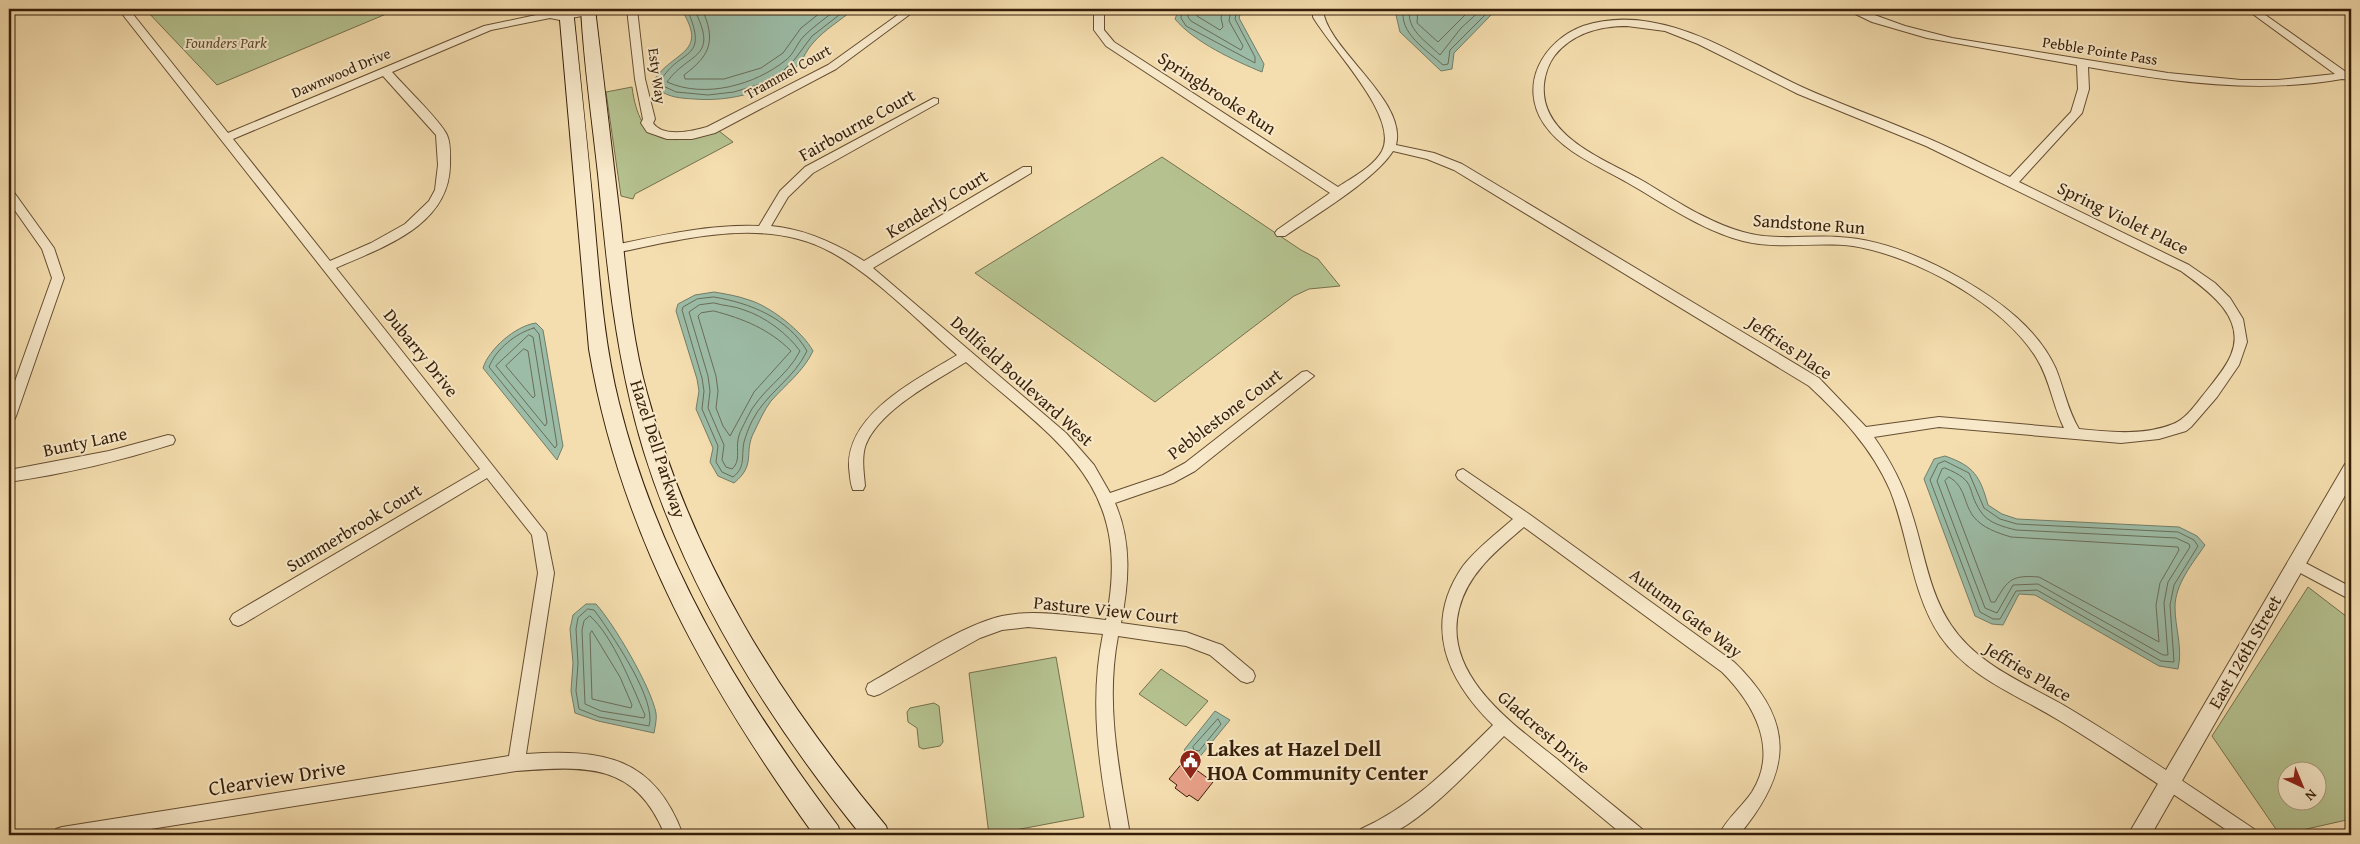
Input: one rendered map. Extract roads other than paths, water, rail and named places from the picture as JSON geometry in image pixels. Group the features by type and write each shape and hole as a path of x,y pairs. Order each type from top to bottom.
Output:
{"main road":[{"name":"Hazel Dell Parkway","path":"594,10 614,249 624,326 637,392 663,476 686,533 721,606 764,682 835,782 877,835"},
{"name":"Hazel Dell Parkway","path":"564,14 594,322 609,403 625,460 655,543 697,633 770,755 829,835"}],"street":[{"name":"Esty Way","path":"632,9 640,69 640,86 649,119 647,124 651,129 668,135"},
{"name":"Trammel Court","path":"668,135 692,136 710,130 799,86 832,67 912,9"},
{"name":"Springbrooke Run","path":"1099,9 1099,30 1110,44 1339,193"},
{"path":"1281,233 1374,168 1385,157 1390,147 1392,133 1386,114 1326,31 1318,17 1318,9"},
{"name":"Pebble Pointe Pass","path":"1850,9 1891,26 1937,39 2082,63 2233,84 2299,83 2349,77"},
{"path":"2251,9 2349,77"},
{"name":"Dawnwood Drive","path":"225,138 468,36 544,24 564,14 594,10"},
{"name":"Dubarry Drive","path":"128,15 539,533 544,553 546,574 508,764"},
{"name":"Spring Violet Place","path":"1564,42 1576,33 1610,24 1650,25 1677,32 1810,95 1906,132 2185,268 2208,284 2224,299 2240,328 2238,356 2195,417 2183,426 2149,437 2121,438 1939,422 1864,433"},
{"name":"Sandstone Run","path":"1564,42 1540,70 1536,80 1536,94 1546,120 1567,141 1724,230 1759,240 1868,244 1906,258 1967,289 2006,315 2029,336 2043,356 2068,423 2074,433"},
{"path":"2011,183 2076,113 2085,86 2082,63"},
{"path":"328,268 399,233 416,222 435,202 442,188 444,140 441,134 384,70"},
{"name":"Fairbourne Court","path":"763,229 784,194 809,170 934,101"},
{"name":"Jeffries Place","path":"1390,147 1430,156 1458,167 1806,377 1848,414 1864,433 1893,478 1935,613 1961,650 1983,670 2062,714 2248,835"},
{"name":"Kenderly Court","path":"864,267 1027,170"},
{"path":"9,194 48,248 58,278 9,416"},
{"name":"Dellfield Boulevard West","path":"614,249 709,230 763,229 798,234 824,243 846,254 864,267 1070,445 1090,470 1107,500 1114,518 1120,566 1119,590 1106,658 1103,724 1106,753 1121,835"},
{"path":"858,486 858,450 864,434 876,418 966,356"},
{"name":"Pebblestone Court","path":"1107,500 1168,479 1190,467 1307,376"},
{"name":"Bunty Lane","path":"9,476 92,461 168,440"},
{"name":"East 126th Street","path":"2139,835 2351,469"},
{"name":"Summerbrook Court","path":"238,619 489,470"},
{"name":"Autumn Gate Way","path":"1463,475 1728,667 1755,698 1771,736 1771,766 1763,788 1728,835"},
{"name":"Gladcrest Drive","path":"1524,518 1470,569 1458,590 1451,610 1450,638 1458,668 1479,702 1503,726 1636,835"},
{"path":"2296,564 2351,594"},
{"name":"Pasture View Court","path":"874,689 953,644 1002,624 1028,620 1045,620 1112,628 1200,642 1222,654 1247,676"},
{"path":"1367,835 1426,799 1503,726"},
{"name":"Clearview Drive","path":"62,835 508,764 563,759 606,764 625,772 651,793 670,821 674,835"}],"water":[{"path":"681,9 854,9 817,38 798,65 776,82 736,97 708,100 672,96 662,92 652,84 660,73 690,44 692,36 689,24"},
{"path":"1179,9 1242,9 1239,18 1264,64 1262,72 1228,56 1193,35 1175,19"},
{"path":"1400,9 1506,9 1493,13 1454,53 1452,69 1441,71 1400,32 1396,15"},
{"path":"714,292 745,299 766,308 794,328 813,351 799,372 766,408 751,439 748,464 734,483 718,476 710,462 713,448 696,409 699,391 697,379 676,311 678,304 695,295"},
{"path":"536,323 543,330 563,446 557,460 483,368 491,353 504,340 520,329"},
{"path":"1945,456 1963,464 1974,473 1979,479 1988,505 2002,514 2017,519 2179,527 2197,536 2205,545 2181,582 2176,598 2175,615 2180,653 2178,669 2159,666 2035,595 2019,594 2003,625 1992,624 1975,616 1924,479 1934,459"},
{"path":"586,604 596,604 604,613 640,672 656,713 654,733 598,721 575,713 571,691 573,663 570,629 573,615"},
{"path":"1215,711 1230,720 1198,759 1184,750"}],"place":[{"name":"Lakes at Hazel Dell HOA Community Center","path":"1191,780"}],"park label":[{"name":"Founders Park","path":"226,43"}]}
